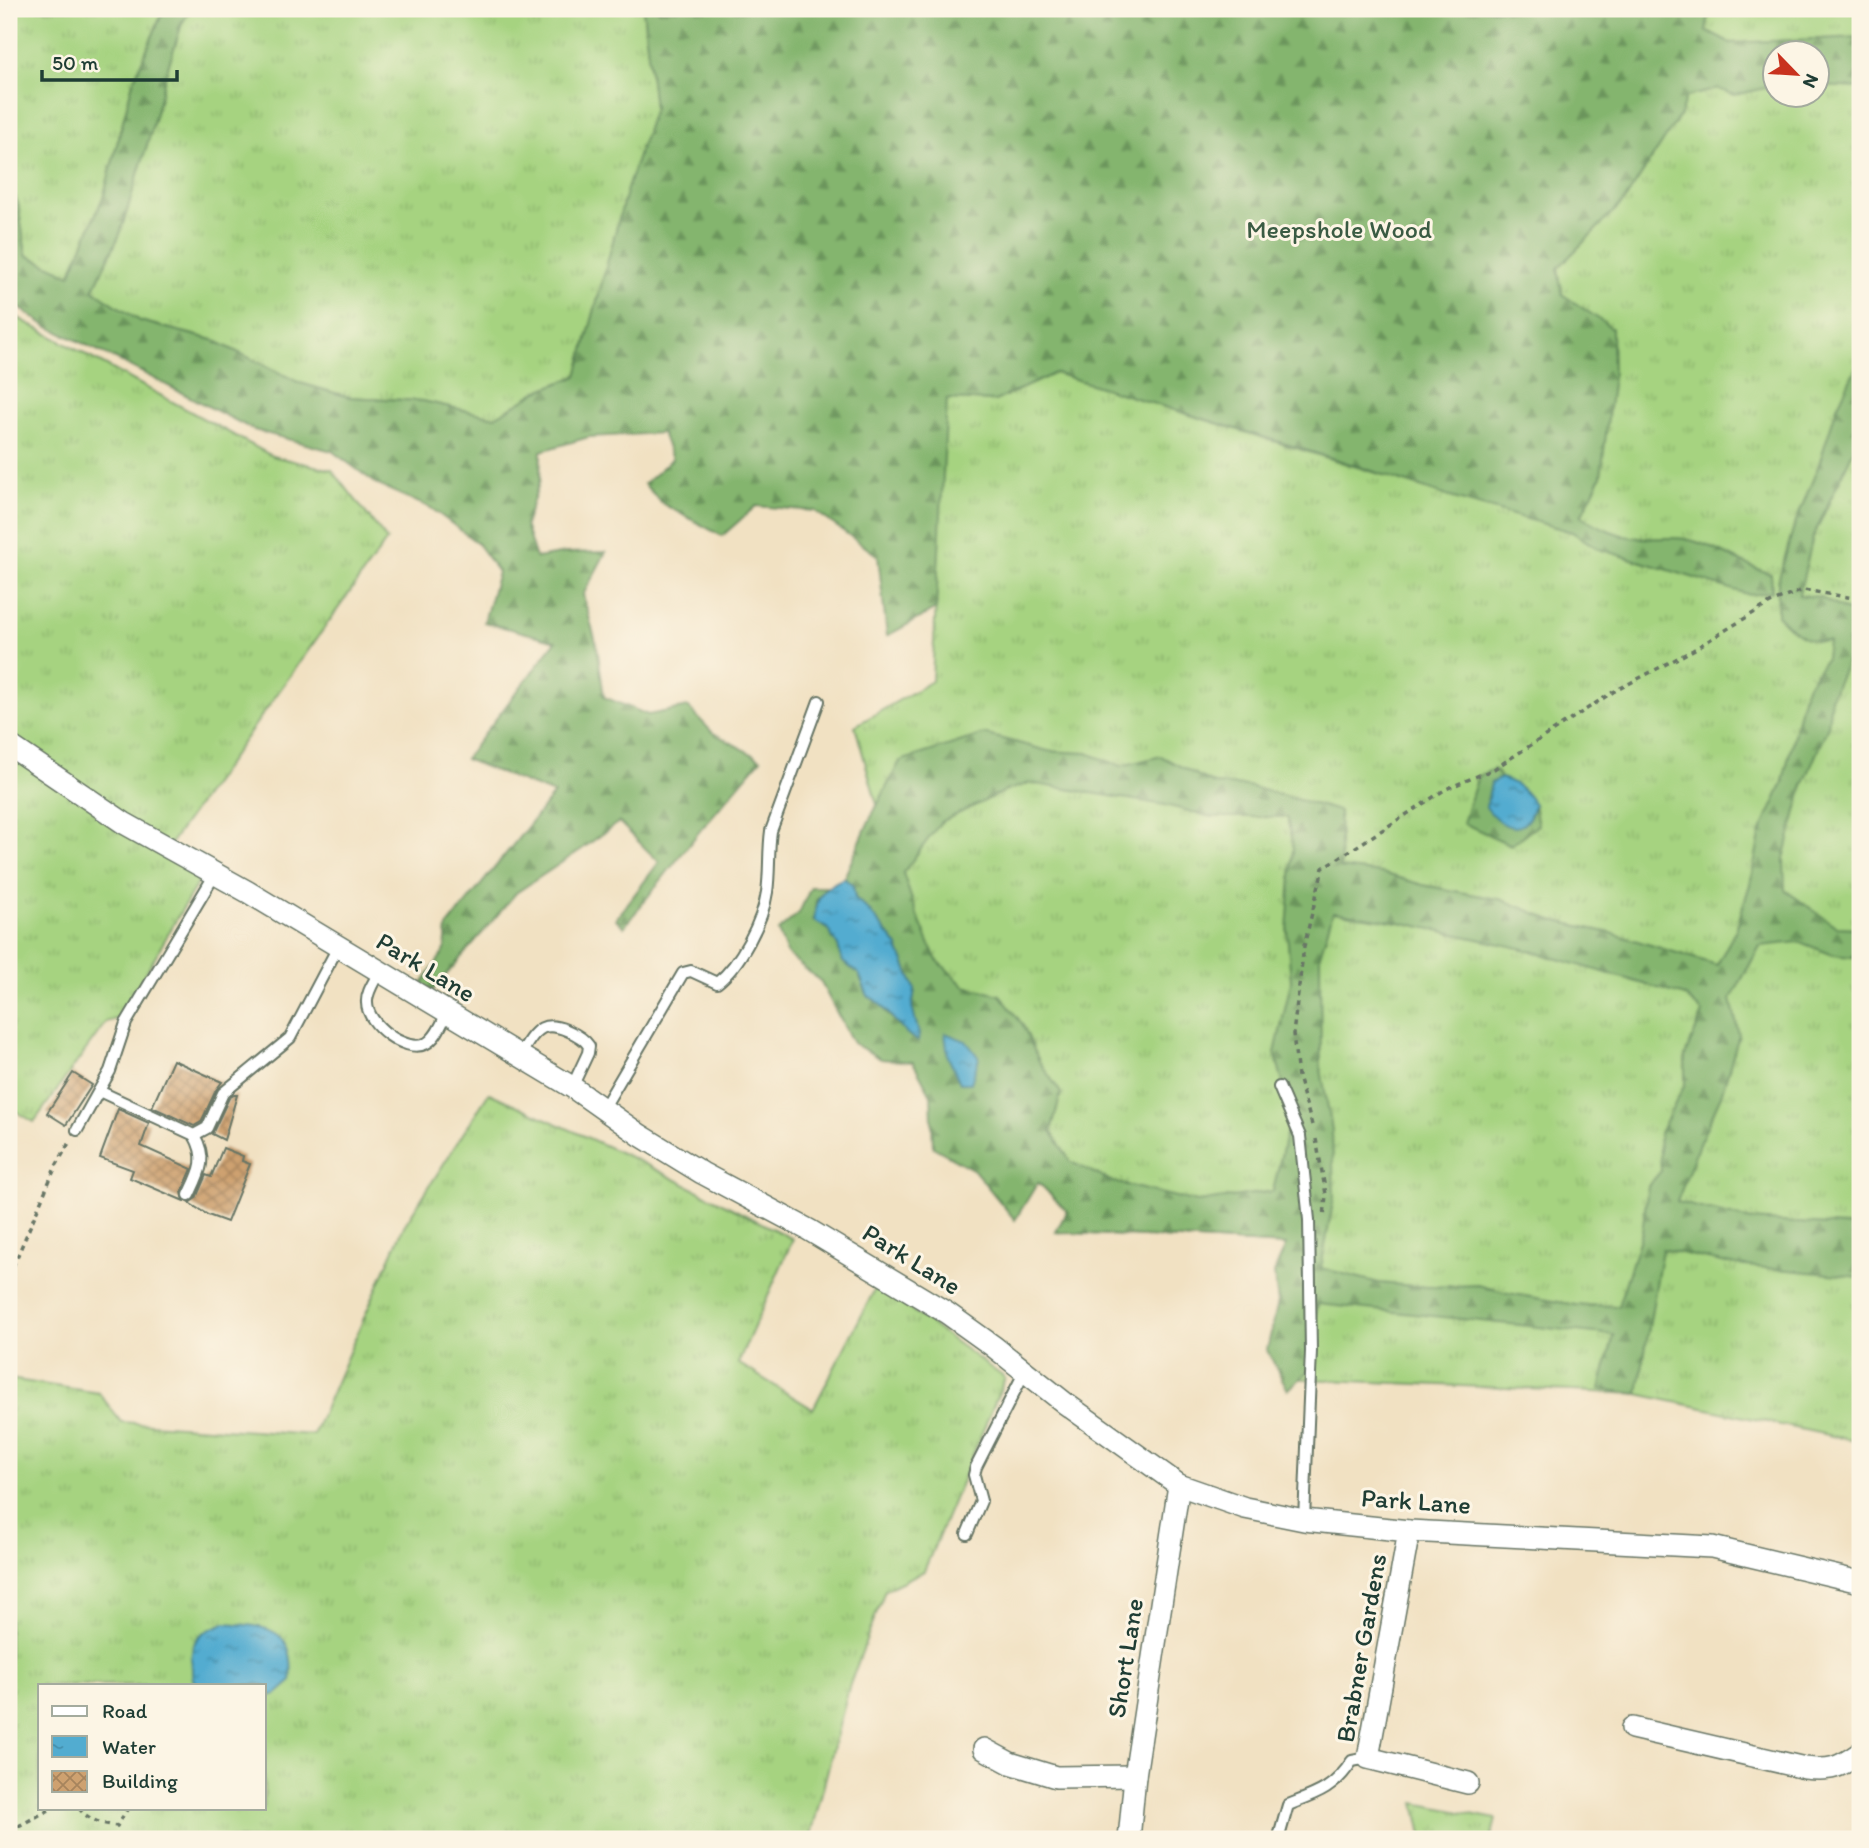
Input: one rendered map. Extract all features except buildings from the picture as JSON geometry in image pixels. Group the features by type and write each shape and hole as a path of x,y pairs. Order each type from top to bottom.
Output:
{"street":[{"name":"Park Lane","path":"9,745 124,823 215,874 572,1087 702,1173 897,1281 947,1313 1066,1405 1179,1485 1245,1508 1304,1520 1409,1531 1712,1547 1860,1582"},
{"name":"Short Lane","path":"1129,1839 1135,1776 1179,1485"},
{"name":"Brabner Gardens","path":"1409,1531 1368,1758 1468,1783"},
{"path":"1632,1728 1826,1771 1843,1765 1860,1753"},
{"path":"984,1748 1010,1763 1056,1777 1135,1776"}],"lane":[{"path":"603,1109 683,974 691,971 717,984 740,955 757,926 768,890 771,831 819,701"},
{"path":"77,1130 110,1071 126,1023 215,874"},
{"path":"194,1135 206,1128 222,1093 290,1038 338,947"},
{"path":"379,972 368,995 368,1009 381,1029 397,1040 415,1046 428,1043 442,1025 447,1013"},
{"path":"520,1056 535,1033 544,1027 557,1028 580,1038 589,1046 589,1053 572,1087"},
{"path":"1279,1087 1300,1136 1309,1220 1311,1351 1304,1520"},
{"path":"99,1091 194,1135 203,1156 189,1195"},
{"path":"967,1534 981,1501 974,1475 976,1467 1025,1371"},
{"path":"1280,1833 1288,1805 1312,1798 1334,1784 1352,1761 1368,1758"}],"path":[{"path":"1324,1219 1326,1194 1321,1158 1298,1077 1293,1034 1304,946 1323,868 1446,789 1494,769 1614,692 1693,650 1770,603 1802,590 1860,599"},
{"path":"9,1276 54,1168 77,1130"},
{"path":"9,1831 49,1810"},
{"path":"80,1810 84,1815 104,1824 117,1826 127,1810"}],"green space":[{"path":"9,9 164,9 133,82 104,195 70,276 26,255 18,203 9,185"},
{"name":"Meepshole Wood","path":"164,9 191,9 182,23 167,70 120,234 93,290 140,321 213,340 300,383 349,397 423,401 495,417 538,391 577,376 626,192 654,108 643,9 1710,9 1706,31 1729,43 1760,42 1760,89 1735,95 1718,89 1686,97 1680,115 1625,200 1558,268 1562,294 1612,328 1613,375 1601,476 1581,516 1625,536 1685,539 1707,546 1771,574 1772,592 1750,595 1599,549 1572,532 1450,497 1055,373 995,401 947,399 936,609 887,636 878,556 815,511 756,506 722,536 663,504 644,484 672,459 662,433 589,437 541,451 540,480 525,525 536,558 566,553 606,552 583,595 597,646 604,697 648,715 688,707 713,733 761,759 624,927 616,919 659,862 619,822 516,893 425,1000 415,994 445,950 447,927 554,794 465,759 556,641 484,622 498,572 476,542 431,508 378,485 332,451 254,430 46,326 9,301 9,185 18,203 26,255 70,275 104,195 133,82"},
{"path":"191,9 643,9 654,108 577,376 538,391 495,417 423,401 349,397 300,383 213,340 140,321 93,290 120,234 167,70 182,23"},
{"path":"1710,9 1860,9 1860,1442 1638,1394 1284,1378 1286,1245 1056,1232 1067,1211 1038,1182 1061,1093 941,991 906,908 855,726 932,681 946,399 995,401 1055,373 1572,532 1601,476 1558,268 1625,200 1706,31"},
{"name":"Meepshole Wood","path":"1860,37 1860,88 1830,87 1830,38"},
{"path":"9,313 272,456 332,470 387,540 168,847 202,875 120,1018 106,1022 34,1122 9,1107"},
{"path":"1860,359 1860,436 1813,537 1799,595 1820,597 1844,610 1860,612 1860,643 1848,641 1848,659 1831,697 1828,726 1802,788 1784,859 1785,890 1837,927 1860,928 1860,958 1833,955 1800,942 1760,946 1731,999 1739,1035 1721,1096 1677,1202 1751,1220 1860,1227 1860,1277 1735,1265 1662,1249 1638,1394 1600,1389 1614,1335 1318,1304 1310,1336 1309,1370 1288,1390 1267,1350 1278,1302 1274,1273 1286,1245 1056,1232 1067,1211 1038,1182 1015,1220 974,1170 933,1147 931,1095 913,1062 881,1059 853,1043 820,981 787,954 778,931 799,913 811,887 826,887 816,901 814,920 827,928 838,946 843,962 859,974 868,996 880,1002 888,1015 919,1034 912,1007 915,989 897,945 855,898 853,886 844,878 900,761 984,734 1048,751 1087,753 1121,766 1161,756 1214,784 1248,786 1339,811 1341,868 1382,873 1423,885 1503,900 1552,920 1611,933 1717,965 1736,929 1750,884 1761,831 1782,785 1805,689 1826,658 1828,641 1813,640 1800,635 1777,615 1778,581 1794,526 1818,467 1837,407","holes":["1030,783 1165,805 1211,817 1287,817 1293,848 1287,931 1291,982 1275,1053 1291,1112 1273,1191 1197,1202 1113,1182 1071,1162 1051,1131 1061,1093 1039,1061 1023,1025 1000,995 964,986 936,959 903,873 941,822 1005,791","1333,912 1399,922 1524,949 1685,996 1703,1013 1685,1056 1685,1084 1659,1135 1661,1171 1648,1186 1642,1232 1618,1306 1576,1305 1478,1285 1427,1287 1379,1283 1321,1268 1334,1197 1332,1130 1321,1069 1320,955"]},
{"path":"1494,769 1501,778 1491,783 1531,815 1534,804 1538,825 1511,845 1463,823 1478,776"},
{"path":"489,1093 639,1161 793,1239 738,1363 813,1409 877,1285 1005,1378 924,1571 885,1590 849,1687 810,1839 9,1839 9,1379 99,1393 121,1422 313,1435 404,1226"},
{"path":"1415,1803 1496,1819 1491,1839 1423,1839"}],"water":[{"path":"1501,778 1520,788 1534,804 1526,822 1520,826 1507,825 1486,807 1491,783"},
{"path":"844,878 853,886 855,898 897,945 915,989 912,1007 919,1034 918,1041 868,996 859,974 843,962 838,946 827,928 814,921 821,894"},
{"path":"945,1033 966,1041 979,1058 971,1083 960,1083 948,1057"},
{"path":"225,1623 255,1626 277,1634 289,1651 291,1682 277,1694 266,1697 266,1684 196,1684 192,1674 192,1650 197,1638"}]}
